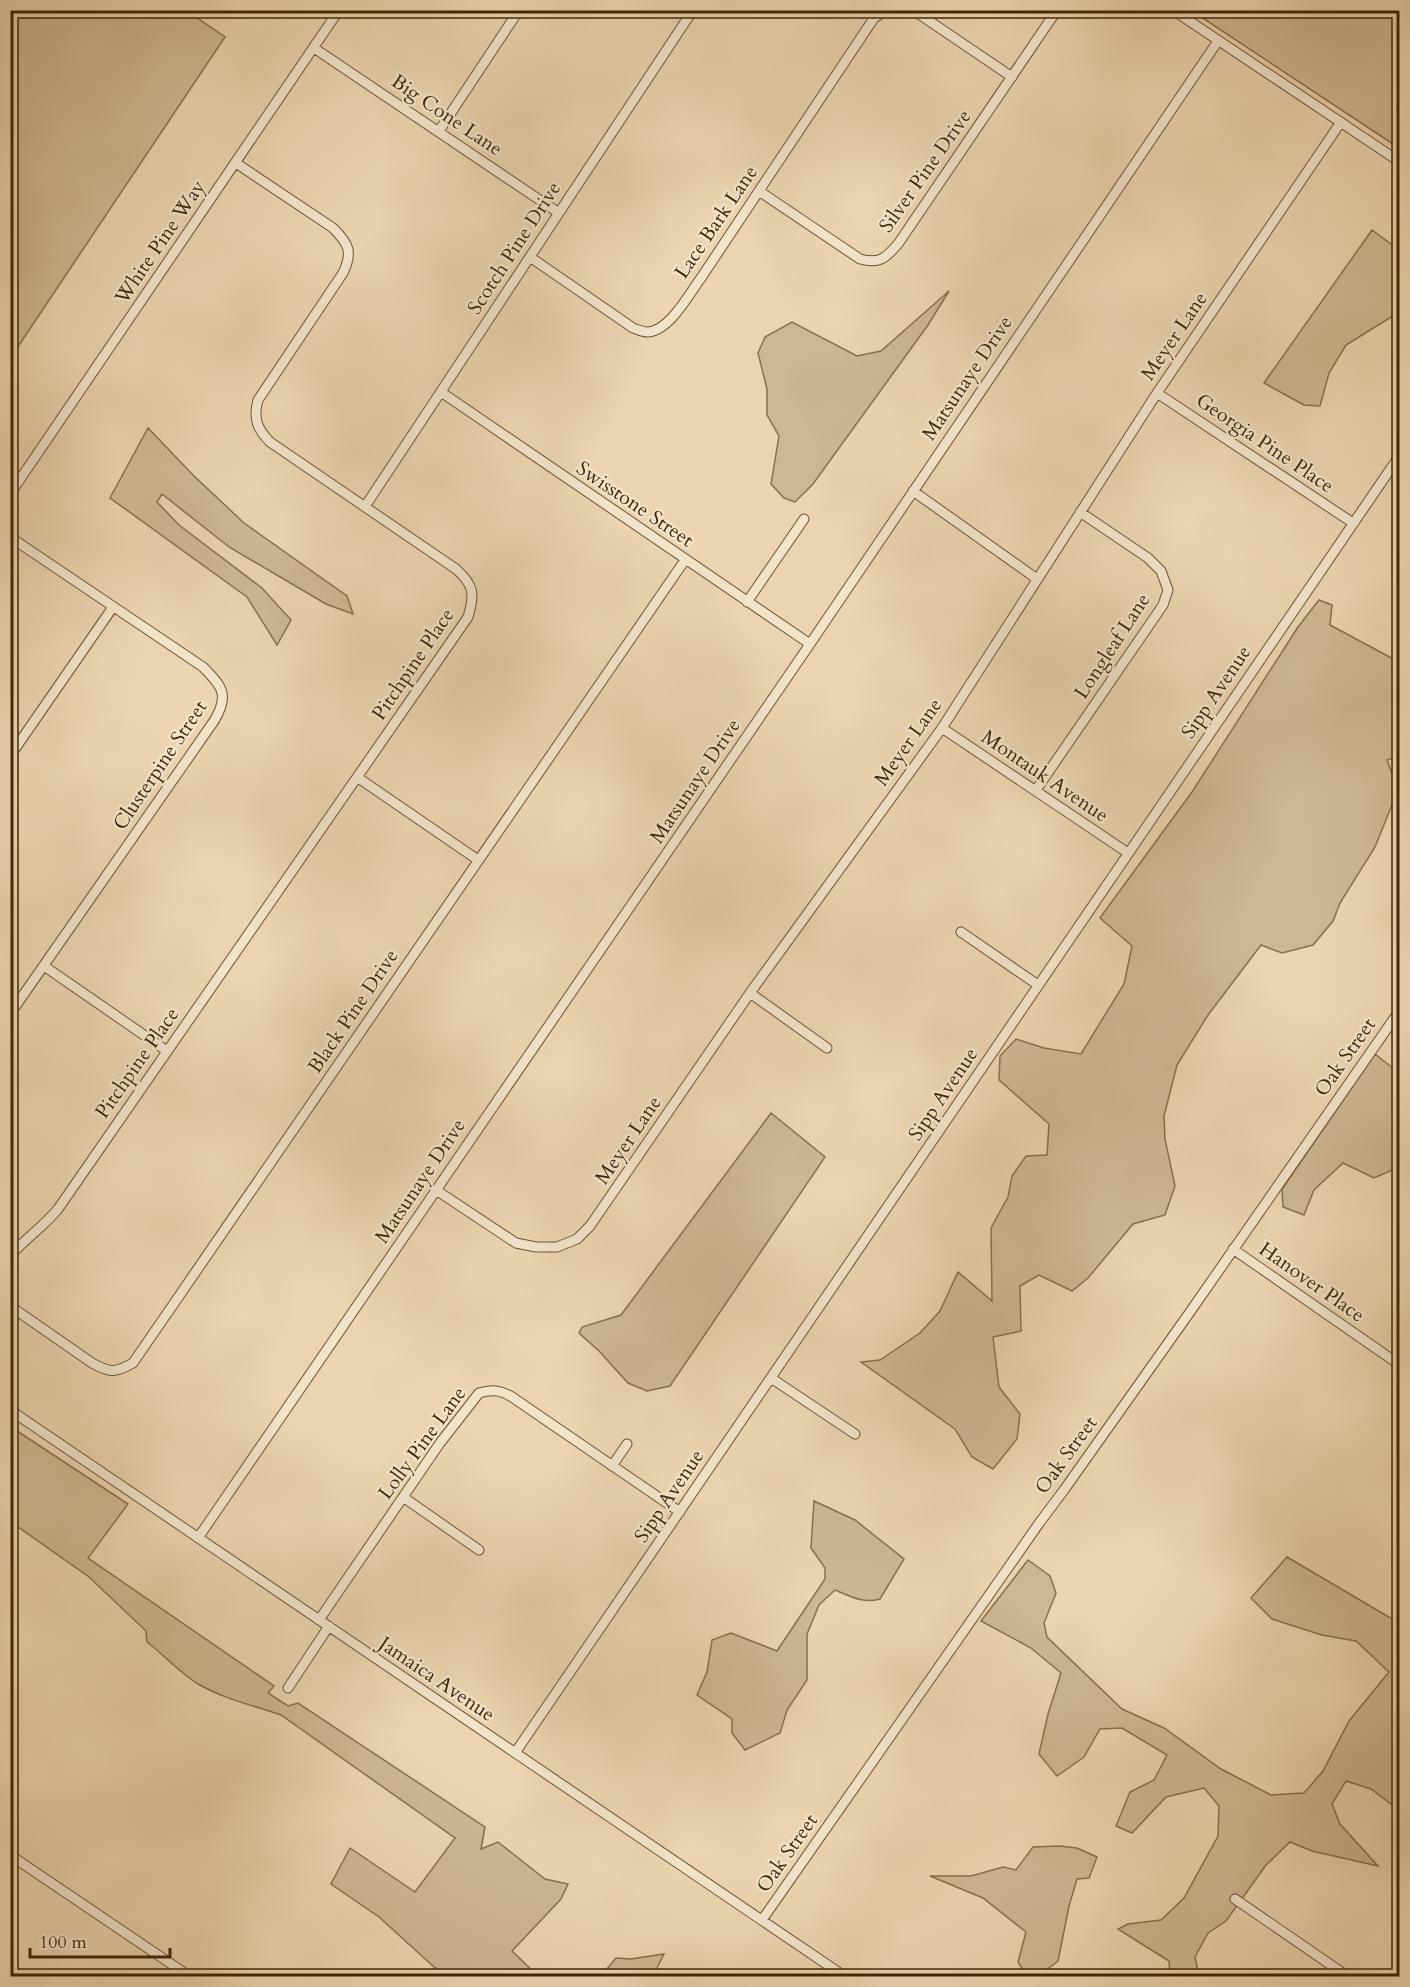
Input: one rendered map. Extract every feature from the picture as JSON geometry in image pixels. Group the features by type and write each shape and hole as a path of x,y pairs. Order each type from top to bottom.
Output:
{"street":[{"name":"White Pine Way","path":"10,494 339,10"},
{"path":"439,131 519,10"},
{"name":"Scotch Pine Drive","path":"366,506 693,10"},
{"name":"Lace Bark Lane","path":"530,257 633,328 645,332 656,330 674,316 874,18 887,10"},
{"path":"910,10 1012,77"},
{"name":"Silver Pine Drive","path":"759,192 860,259 872,262 883,259 897,243 1057,10"},
{"path":"1173,10 1400,162"},
{"name":"Matsunaye Drive","path":"198,1538 810,644 1218,41"},
{"name":"Big Cone Lane","path":"314,48 559,213"},
{"name":"Meyer Lane","path":"436,1190 516,1243 536,1247 557,1247 577,1239 590,1226 750,993 942,728 1157,393 1341,122"},
{"name":"Pitchpine Place","path":"10,1256 58,1209 468,617 472,603 472,590 467,579 456,568 260,433 255,411 258,400 343,273 349,261 349,249 333,228 236,163"},
{"name":"Swisstone Street","path":"441,392 810,644"},
{"name":"Georgia Pine Place","path":"1157,393 1353,523"},
{"name":"Sipp Avenue","path":"515,1753 1400,455"},
{"path":"913,491 1037,579"},
{"name":"Longleaf Lane","path":"1036,790 1163,605 1168,590 1161,571 1148,558 1080,512"},
{"path":"747,602 804,519"},
{"name":"Clusterpine Street","path":"10,537 203,667 218,682 223,693 222,708 10,1014"},
{"name":"Black Pine Drive","path":"10,1306 92,1364 106,1370 119,1371 133,1363 686,560"},
{"path":"10,756 113,607"},
{"name":"Montauk Avenue","path":"942,728 1128,853"},
{"path":"357,777 478,860"},
{"path":"961,932 1038,985"},
{"path":"44,966 167,1051"},
{"path":"750,993 827,1048"},
{"name":"Oak Street","path":"762,1920 1400,1010"},
{"name":"Hanover Place","path":"1233,1249 1400,1365"},
{"path":"771,1378 855,1434"},
{"name":"Lolly Pine Lane","path":"319,1620 471,1400 479,1393 488,1390 500,1390 512,1397 680,1512"},
{"name":"Jamaica Avenue","path":"10,1410 844,1977"},
{"path":"612,1466 627,1444"},
{"path":"403,1497 479,1550"},
{"path":"288,1688 329,1626"},
{"path":"10,1855 189,1977"},
{"path":"1234,1899 1347,1977"}],"shaded area":[{"path":"11,10 187,11 225,37 11,357"},
{"path":"1192,11 1399,11 1399,148"},
{"path":"1372,230 1399,250 1399,310 1346,345 1329,373 1320,406 1304,405 1264,383"},
{"path":"949,291 928,325 813,484 795,502 784,498 771,484 779,436 767,415 767,389 758,353 765,337 792,322 857,356 881,351"},
{"path":"148,428 244,523 347,596 353,614 326,604 229,547 162,494 157,502 179,525 262,588 291,620 277,645 247,597 110,498"},
{"path":"1319,600 1332,605 1330,625 1399,662 1399,757 1387,760 1398,790 1375,847 1340,903 1333,921 1313,945 1282,953 1261,945 1208,1015 1177,1065 1164,1116 1165,1139 1175,1186 1165,1215 1133,1224 1088,1278 1072,1291 1039,1275 1020,1286 1021,1331 993,1337 999,1387 1020,1414 1017,1439 993,1469 972,1457 955,1429 861,1362 880,1360 920,1333 940,1311 958,1272 992,1301 991,1228 1008,1197 1012,1176 1026,1156 1047,1155 1049,1124 999,1080 1000,1056 1016,1039 1044,1048 1081,1054 1124,984 1132,946 1100,918 1192,792 1298,627"},
{"path":"1375,1054 1399,1073 1399,1167 1374,1178 1343,1163 1314,1190 1304,1215 1283,1207 1282,1189"},
{"path":"771,1113 825,1157 670,1386 647,1391 628,1383 579,1333 582,1327 621,1315"},
{"path":"11,1427 128,1504 88,1558 274,1686 268,1693 288,1706 298,1703 485,1827 481,1849 498,1842 545,1879 568,1884 561,1899 512,1951 538,1976 449,1976 434,1967 379,1917 331,1884 350,1848 415,1892 455,1838 281,1715 218,1694 191,1680 147,1642 146,1631 89,1577 11,1522"},
{"path":"814,1501 855,1520 904,1559 880,1599 862,1600 835,1590 819,1605 807,1634 807,1680 787,1710 780,1733 745,1750 732,1733 732,1719 697,1695 707,1672 712,1640 731,1633 777,1651 825,1579 825,1568 811,1548"},
{"path":"1287,1557 1399,1623 1399,1797 1395,1807 1371,1789 1346,1781 1332,1804 1340,1824 1378,1866 1312,1851 1290,1842 1266,1865 1226,1921 1208,1933 1195,1957 1199,1976 1170,1976 1169,1961 1118,1929 1128,1924 1161,1920 1184,1898 1218,1836 1219,1806 1204,1788 1166,1797 1132,1833 1116,1826 1130,1792 1154,1780 1167,1755 1122,1728 1100,1729 1084,1757 1057,1776 1039,1754 1061,1673 1031,1648 981,1621 1028,1560 1050,1576 1056,1593 1044,1623 1047,1637 1122,1709 1164,1728 1221,1769 1271,1795 1304,1793 1323,1771 1349,1721 1389,1672 1356,1641 1322,1635 1272,1619 1251,1598"},
{"path":"1033,1847 1077,1848 1097,1857 1089,1878 1077,1879 1058,1961 1038,1976 1027,1976 1018,1962 1026,1932 983,1898 930,1876 971,1876 1003,1867 1016,1870"},
{"path":"664,1954 653,1976 601,1976 616,1958 631,1959"}]}
